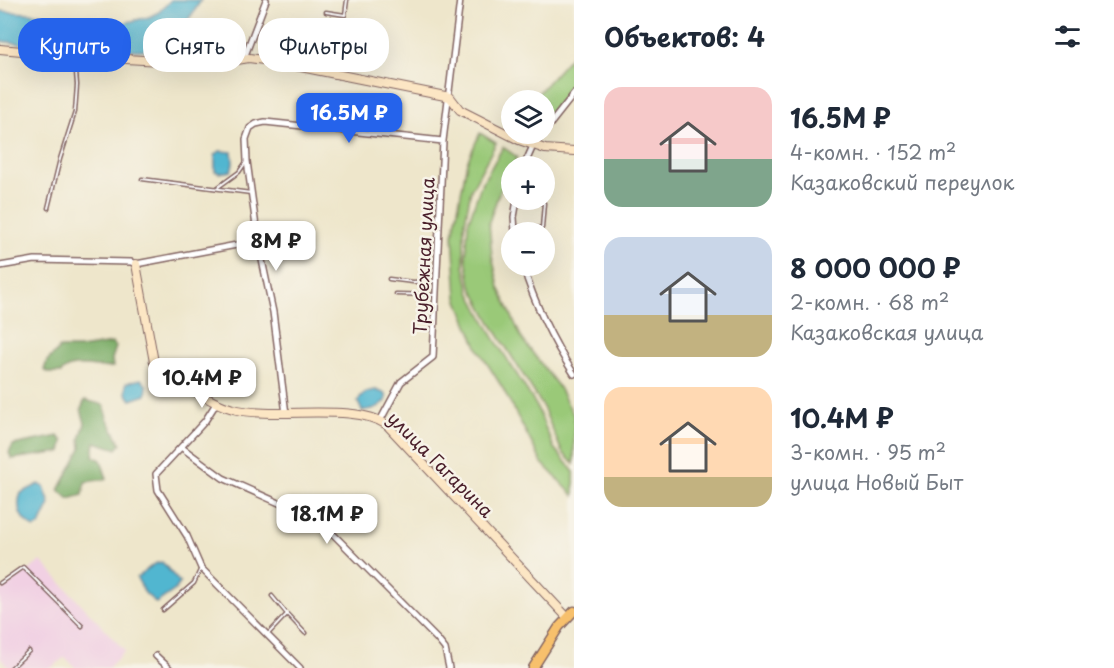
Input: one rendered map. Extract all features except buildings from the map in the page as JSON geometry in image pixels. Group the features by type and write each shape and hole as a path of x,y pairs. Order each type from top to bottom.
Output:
{"main road":[{"path":"533,668 559,627 571,614"}],"street":[{"path":"246,53 266,0"},
{"name":"Трубежная улица","path":"380,421 401,382 433,357 443,141 460,0"},
{"path":"0,49 18,51"},
{"path":"246,58 271,61 450,97 460,110 533,146 574,151"},
{"path":"555,119 574,94"},
{"path":"447,116 453,111 460,110"},
{"path":"286,414 273,312 258,241 251,193 246,139 250,128 265,122 443,141"},
{"path":"528,156 533,146"},
{"path":"0,266 36,260 136,264 258,241"},
{"name":"улица Гагарина","path":"136,264 154,362 177,380 217,402 241,410 286,414 351,414 373,417 387,425 571,614"},
{"path":"526,276 552,339 574,374"},
{"path":"217,402 205,421 156,474 155,482 187,536 201,568 300,668"},
{"path":"181,447 223,478 306,514 331,532 437,639 445,649 449,668"},
{"path":"156,656 169,668"}],"lane":[{"path":"326,12 345,15 347,0"},
{"path":"48,208 75,112 76,72"},
{"path":"217,188 239,172 247,161"},
{"path":"142,179 251,193"},
{"path":"389,279 413,282 436,281"},
{"path":"396,294 436,295"},
{"path":"0,583 23,567 82,626"},
{"path":"163,610 194,583 201,568"},
{"path":"272,596 305,633"},
{"path":"267,634 287,614"},
{"path":"11,668 29,651"}],"shaded area":[{"path":"41,561 125,651 108,668 76,668 65,657 51,668 9,668 0,658 0,592"}],"green space":[{"path":"574,53 574,87 555,107 555,90 541,90"},
{"path":"480,133 496,143 471,190 464,227 464,266 470,292 494,338 536,405 554,448 574,472 574,496 542,463 502,387 478,349 457,298 453,235 467,162"},
{"path":"503,147 516,156 501,156 501,189 489,222 492,256 499,287 522,339 558,386 574,416 574,464 562,452 542,405 471,286 466,258 468,223 481,185"},
{"path":"112,343 116,347 112,359 113,367 78,366 65,369 61,373 49,373 44,370 47,361 60,348 80,348"},
{"path":"85,400 104,405 107,418 121,444 117,449 95,442 93,456 101,460 107,479 85,482 83,495 69,499 59,490 81,448 80,439 85,423 81,409"},
{"path":"58,436 63,441 61,452 12,459 9,453 13,445"}],"water":[{"path":"171,0 201,0 189,18 145,18 159,12"},
{"path":"0,11 40,14 54,18 18,18 18,43 0,41"},
{"path":"143,18 143,50 131,50 131,21"},
{"path":"220,151 232,152 231,171 219,173 215,171 215,155"},
{"path":"141,379 147,386 146,395 131,400 126,393 126,383"},
{"path":"376,390 386,394 386,401 376,408 362,411 358,402 361,396"},
{"path":"39,484 44,487 50,504 40,525 35,528 20,514 19,499 21,493"},
{"path":"162,562 180,583 175,590 156,603 145,593 137,578 154,564"}]}
